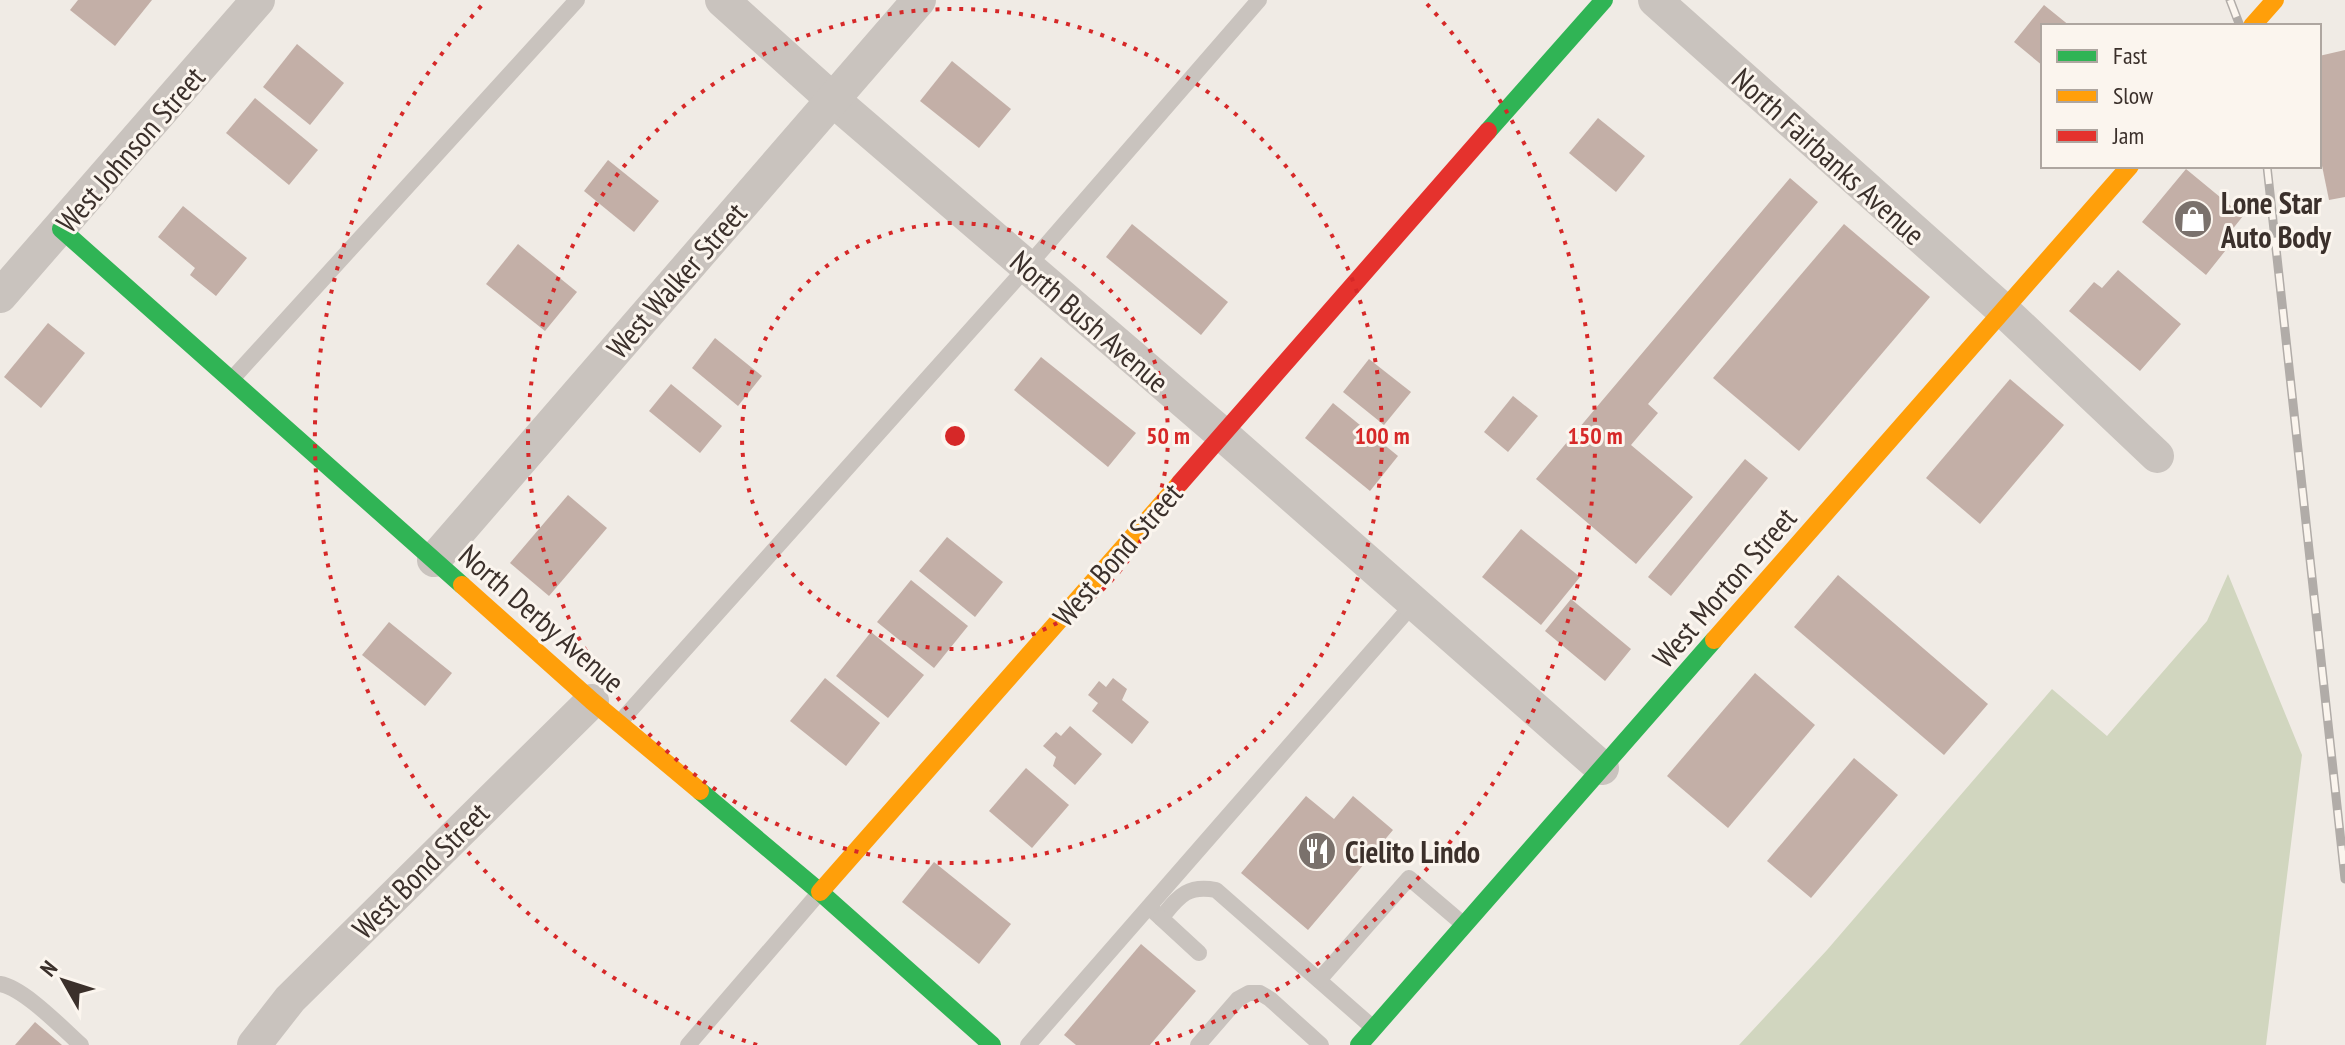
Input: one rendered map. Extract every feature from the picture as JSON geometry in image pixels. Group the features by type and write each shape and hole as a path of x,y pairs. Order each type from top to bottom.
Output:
{"street":[{"name":"West Johnson Street","path":"0,296 258,0"},
{"name":"North Bush Avenue","path":"722,0 1602,768"},
{"name":"West Walker Street","path":"434,560 919,0"},
{"name":"West Bond Street","path":"820,892 1604,0"},
{"name":"North Fairbanks Avenue","path":"1655,0 2004,311 2157,456"},
{"path":"2254,24 2275,0"},
{"name":"West Morton Street","path":"1359,1045 2128,168"},
{"name":"North Derby Avenue","path":"61,229 592,701 820,892 992,1045"},
{"name":"West Bond Street","path":"254,1045 290,999 592,701"}],"lane":[{"path":"231,380 577,0"},
{"path":"619,723 1027,267 1259,0"},
{"path":"1028,1045 1155,912 1414,603"},
{"path":"1319,980 1409,878 1464,925"},
{"path":"1155,912 1183,892 1204,888 1216,890 1374,1028"},
{"path":"688,1045 820,892"},
{"path":"1155,912 1199,953"},
{"path":"0,984 8,985 39,1008 81,1045"},
{"path":"1198,1045 1238,999 1249,993 1260,993 1270,999 1321,1045"}],"green space":[{"path":"2228,574 2302,755 2266,1045 1739,1045 1827,950 2052,689 2107,736 2207,621"}],"building":[{"path":"78,0 152,0 115,46 70,10"},
{"path":"2044,5 2068,24 2041,24 2041,64 2014,42"},
{"path":"297,44 344,83 310,125 263,87"},
{"path":"2345,50 2345,197 2329,200 2321,161 2321,56"},
{"path":"952,61 1011,109 979,148 920,101"},
{"path":"255,98 318,150 289,185 226,133"},
{"path":"1598,118 1645,156 1616,192 1569,153"},
{"path":"608,160 659,201 634,232 584,191"},
{"name":"Lone Star Auto Body","path":"2186,169 2243,216 2231,231 2237,236 2206,275 2142,222"},
{"path":"1790,178 1818,202 1648,404 1658,413 1631,445 1693,497 1636,564 1536,479"},
{"path":"183,206 247,258 216,296 190,275 195,268 158,237"},
{"path":"1132,224 1228,302 1201,335 1106,257"},
{"path":"1844,224 1930,297 1799,451 1713,378"},
{"path":"518,244 577,292 545,331 486,284"},
{"path":"2118,270 2181,324 2140,371 2069,311 2094,282 2102,288"},
{"path":"48,323 85,353 41,408 4,377"},
{"path":"715,338 762,376 738,406 692,368"},
{"path":"1041,357 1136,433 1108,467 1014,390"},
{"path":"1369,359 1411,392 1384,425 1343,392"},
{"path":"2010,379 2064,425 1980,524 1926,478"},
{"path":"671,384 722,426 700,453 649,411"},
{"path":"1513,396 1538,416 1508,452 1484,432"},
{"path":"1333,403 1398,456 1370,491 1305,438"},
{"path":"1745,459 1768,478 1671,596 1648,577"},
{"path":"568,495 607,528 549,596 510,563"},
{"path":"1521,529 1580,577 1541,625 1482,577"},
{"path":"947,537 1003,582 975,617 919,571"},
{"path":"1838,575 1988,704 1944,755 1794,627"},
{"path":"911,580 968,626 934,668 877,622"},
{"path":"1571,599 1631,649 1605,681 1545,631"},
{"path":"389,622 452,673 425,706 362,655"},
{"path":"871,632 924,675 888,718 836,676"},
{"path":"1755,673 1815,725 1728,828 1667,776"},
{"path":"825,678 880,723 846,766 790,721"},
{"path":"1113,678 1127,689 1122,700 1149,722 1132,744 1092,711 1098,703 1088,695 1099,681 1106,687"},
{"path":"1070,726 1102,754 1075,785 1053,766 1056,757 1043,746 1056,732 1061,736"},
{"path":"1854,758 1898,795 1811,898 1767,861"},
{"path":"1026,768 1069,805 1032,848 989,811"},
{"name":"Cielito Lindo","path":"1306,796 1334,819 1353,796 1393,830 1308,930 1241,873"},
{"path":"934,862 1011,924 979,964 902,902"},
{"path":"1141,944 1196,991 1150,1045 1076,1045 1064,1035"},
{"path":"35,1022 62,1045 15,1045"}],"railway":[{"path":"2230,0 2239,24"},
{"path":"2267,168 2345,879"}],"traffic: fast":[{"path":"1488,131 1604,0"},
{"path":"61,229 462,585"},
{"path":"1359,1045 1714,640"},
{"path":"700,791 820,892 992,1045"}],"traffic: slow":[{"path":"2254,24 2275,0"},
{"path":"1714,640 2128,168"},
{"path":"820,892 1180,483"},
{"path":"462,585 592,701 700,791"}],"traffic: jam":[{"path":"1180,483 1488,131"}],"place":[{"name":"Lone Star Auto Body","path":"2193,219"},
{"name":"Cielito Lindo","path":"1317,851"}]}
